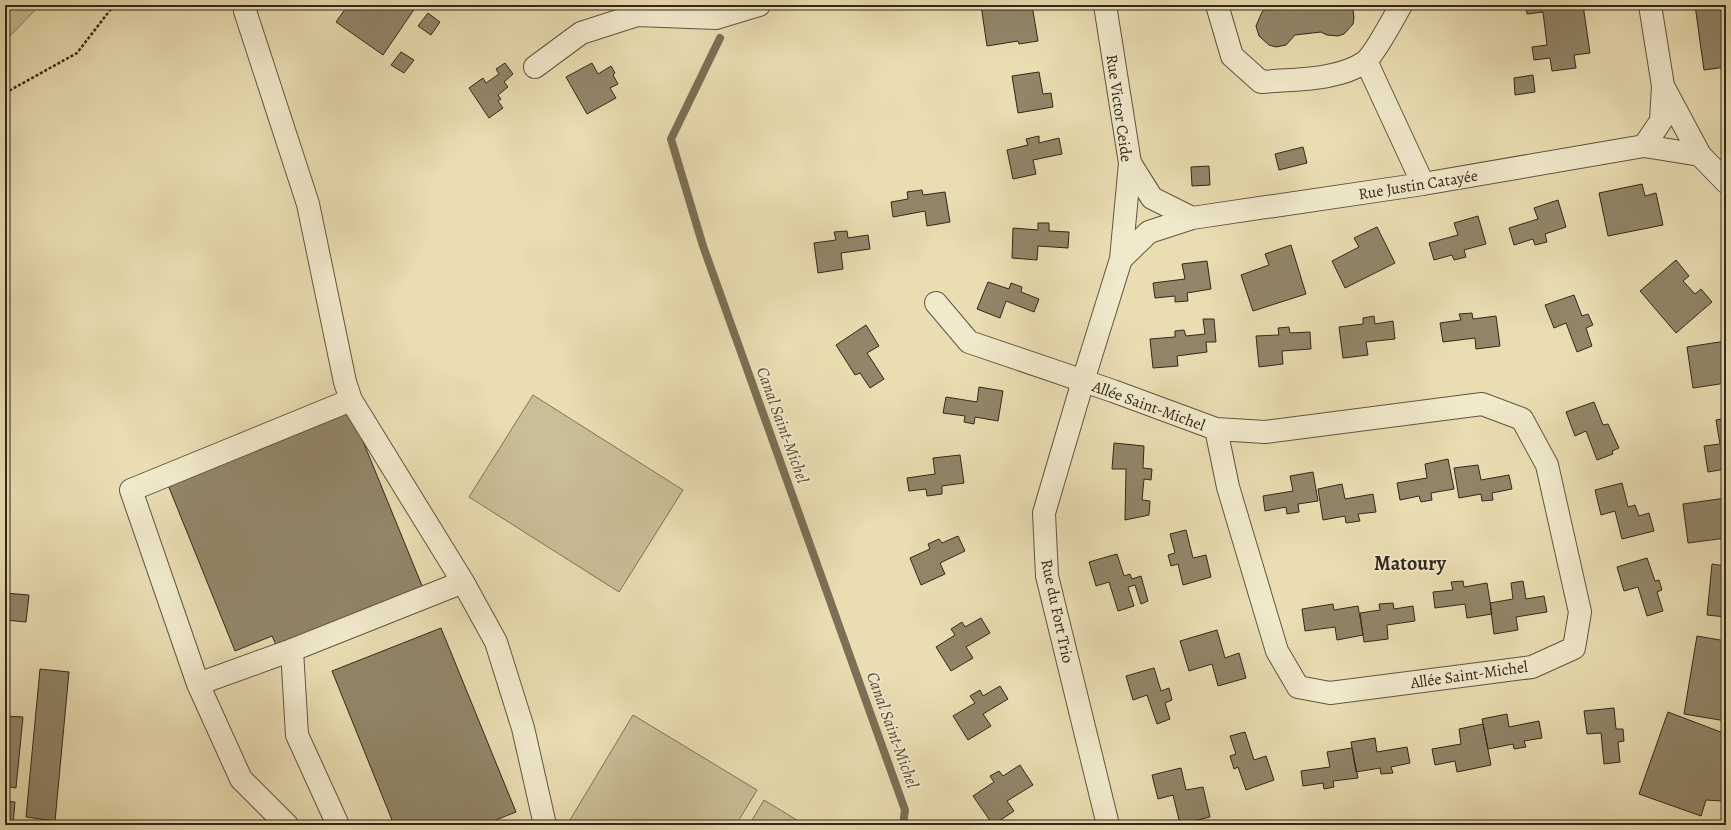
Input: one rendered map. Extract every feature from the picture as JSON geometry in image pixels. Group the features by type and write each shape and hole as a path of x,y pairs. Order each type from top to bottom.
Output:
{"street":[{"path":"245,5 245,11 308,204 351,400 463,582 496,642 524,728 545,825"},
{"path":"535,67 581,33 637,15 716,18 759,5"},
{"name":"Rue Victor Ceide","path":"1105,5 1130,163 1121,259"},
{"path":"1217,5 1232,56 1260,82 1345,73 1366,61 1394,20 1401,5"},
{"path":"1644,146 1661,121 1663,86 1650,5"},
{"path":"1366,61 1423,184"},
{"path":"1663,86 1700,155 1726,182"},
{"name":"Rue Justin Catayée","path":"1121,259 1149,232 1192,218 1423,184 1644,146 1700,155"},
{"path":"1130,163 1152,198 1192,218"},
{"name":"Rue du Fort Trio","path":"1108,825 1048,576 1044,513 1121,259"},
{"name":"Allée Saint-Michel","path":"936,303 969,342 1216,429 1266,432 1482,404 1522,419 1547,465 1580,612 1574,648 1532,667 1330,693 1298,687 1277,651 1228,487 1216,429"},
{"path":"287,825 241,779 198,684 130,490 351,400"},
{"path":"198,684 292,650 463,582"},
{"path":"292,650 297,735 338,825"}],"path":[{"path":"5,93 76,53 114,5"}],"shaded area":[{"path":"5,5 40,5 5,41"},
{"path":"533,395 683,490 619,592 469,497"},
{"path":"633,715 757,790 736,825 567,825"},
{"path":"764,800 805,825 749,825"}],"building":[{"path":"348,5 411,5 415,8 383,55 336,22"},
{"path":"981,5 996,5 997,8 1015,5 1032,5 1038,41 1019,44 1018,41 987,46"},
{"path":"1274,5 1349,5 1353,10 1353,24 1344,34 1338,36 1327,35 1321,32 1295,35 1286,45 1276,47 1269,45 1259,36 1256,26 1262,12 1267,8 1274,7"},
{"path":"1526,5 1583,5 1590,53 1574,55 1576,68 1552,71 1550,58 1534,60 1532,47 1547,45 1543,12 1527,14"},
{"path":"1695,5 1726,5 1726,67 1704,70"},
{"path":"428,13 440,22 431,35 418,26"},
{"path":"401,52 414,60 404,73 391,65"},
{"path":"505,63 513,74 504,82 508,87 498,95 501,99 498,101 503,108 489,118 469,88 483,78 486,83 499,74 496,69"},
{"path":"592,63 598,74 611,66 615,73 613,75 618,84 610,88 616,98 587,114 566,77"},
{"path":"1039,72 1043,94 1051,93 1053,107 1018,113 1012,76"},
{"path":"1533,75 1535,92 1515,95 1514,78"},
{"path":"1039,136 1039,143 1059,138 1062,154 1033,160 1036,174 1013,179 1007,150 1028,145 1026,139"},
{"path":"1303,147 1307,163 1279,170 1275,154"},
{"path":"1209,166 1210,185 1192,186 1191,167"},
{"path":"1642,184 1645,196 1656,193 1663,225 1608,236 1599,193"},
{"path":"922,190 923,195 945,192 950,222 927,226 925,211 893,217 891,202 908,199 907,192"},
{"path":"1558,200 1566,227 1545,234 1547,242 1535,245 1533,239 1514,245 1509,228 1538,219 1534,208"},
{"path":"1478,216 1486,244 1464,250 1466,257 1454,260 1452,255 1434,260 1429,243 1458,235 1454,223"},
{"path":"1038,223 1049,223 1049,231 1069,232 1068,248 1038,246 1037,260 1012,258 1013,228 1038,230"},
{"path":"1377,227 1395,263 1345,288 1332,261 1359,247 1354,238"},
{"path":"847,231 848,238 868,235 870,249 841,253 843,269 818,273 814,243 836,240 834,232"},
{"path":"1291,245 1306,294 1253,311 1241,275 1269,265 1265,254"},
{"path":"1676,260 1689,276 1683,281 1695,294 1701,289 1712,302 1676,333 1640,291"},
{"path":"1207,261 1211,289 1187,293 1188,301 1175,302 1175,296 1155,298 1153,283 1185,279 1182,264"},
{"path":"988,282 1009,289 1011,283 1022,287 1021,292 1039,299 1034,312 1006,301 1000,318 977,309"},
{"path":"1574,295 1582,316 1588,314 1593,325 1586,328 1592,346 1577,352 1566,323 1554,328 1545,305"},
{"path":"1472,313 1473,319 1496,316 1500,346 1476,349 1475,338 1443,342 1440,323 1461,320 1459,314"},
{"path":"1374,316 1375,324 1393,321 1395,339 1366,342 1368,355 1343,358 1339,327 1363,324 1363,318"},
{"path":"1203,319 1214,319 1216,342 1206,342 1207,352 1177,356 1178,366 1153,368 1150,339 1175,337 1175,331 1184,330 1186,336 1205,334"},
{"path":"866,325 879,346 867,353 884,379 870,388 860,373 855,375 836,345"},
{"path":"1289,327 1290,333 1310,332 1311,349 1282,351 1283,364 1259,367 1256,336 1279,335 1278,328"},
{"path":"1726,341 1726,383 1693,388 1687,347"},
{"path":"979,387 1003,391 998,421 975,417 974,424 964,422 965,416 943,413 946,397 977,402"},
{"path":"1594,402 1603,425 1608,424 1619,448 1612,451 1613,454 1597,460 1586,431 1575,436 1566,412"},
{"path":"351,412 423,588 277,647 272,636 235,651 168,485"},
{"path":"1726,418 1726,469 1708,472 1704,446 1720,444 1716,420"},
{"path":"1114,443 1144,446 1143,468 1152,469 1151,480 1144,479 1142,500 1150,501 1149,515 1125,520 1126,469 1112,469"},
{"path":"960,455 964,483 942,486 942,494 927,496 926,489 909,491 907,478 935,474 933,458"},
{"path":"1448,459 1454,489 1431,493 1432,500 1421,502 1419,496 1400,500 1397,483 1427,478 1425,464"},
{"path":"1478,465 1481,480 1509,475 1512,489 1492,493 1493,500 1482,501 1481,494 1459,498 1454,468"},
{"path":"1313,472 1318,501 1298,504 1299,512 1287,514 1286,507 1265,511 1263,496 1293,491 1290,476"},
{"path":"1622,483 1628,507 1635,505 1639,516 1649,513 1654,531 1622,539 1615,511 1601,515 1595,490"},
{"path":"1342,484 1345,499 1373,494 1376,512 1358,514 1360,521 1346,523 1345,516 1323,520 1318,489"},
{"path":"1726,498 1726,538 1688,543 1683,504"},
{"path":"1186,530 1193,558 1206,555 1211,577 1183,585 1178,564 1171,566 1168,555 1175,553 1170,534"},
{"path":"958,536 965,551 940,563 945,574 921,585 910,558 930,549 928,544 939,539 942,543"},
{"path":"1117,554 1124,576 1130,574 1132,579 1141,576 1148,601 1141,604 1135,585 1128,587 1134,606 1118,611 1109,582 1096,586 1089,562"},
{"path":"1647,558 1655,581 1659,580 1662,590 1657,592 1663,611 1647,616 1638,587 1624,591 1617,567"},
{"path":"1712,564 1726,566 1726,617 1707,615"},
{"path":"1463,581 1464,587 1487,583 1492,614 1467,618 1465,604 1435,608 1433,592 1453,590 1451,582"},
{"path":"1523,581 1526,599 1544,596 1547,612 1516,617 1518,630 1494,634 1490,603 1513,599 1511,583"},
{"path":"5,593 29,595 26,622 5,620"},
{"path":"1393,603 1394,609 1413,606 1415,621 1387,625 1388,639 1364,642 1360,613 1380,610 1379,604"},
{"path":"1333,604 1334,610 1358,606 1363,635 1337,640 1335,627 1305,631 1302,609"},
{"path":"981,618 990,633 966,647 973,658 951,671 936,647 955,635 951,629 962,622 965,627"},
{"path":"441,628 516,812 483,825 394,825 332,671"},
{"path":"1217,630 1225,658 1239,653 1246,678 1218,686 1212,664 1189,671 1180,641"},
{"path":"1697,636 1726,641 1726,721 1684,714"},
{"path":"1154,668 1161,691 1169,688 1172,700 1165,703 1170,719 1157,724 1147,695 1133,700 1126,676"},
{"path":"40,669 69,672 55,821 26,817"},
{"path":"1000,686 1008,699 983,714 991,726 968,740 953,716 975,703 970,696 980,690 983,696"},
{"path":"1614,708 1616,729 1623,729 1624,741 1618,742 1620,762 1604,764 1601,733 1587,734 1584,711"},
{"path":"1668,712 1726,734 1726,790 1722,801 1706,800 1701,816 1639,794"},
{"path":"1507,714 1509,727 1539,721 1542,738 1524,741 1526,747 1514,749 1513,744 1488,749 1482,719"},
{"path":"5,716 23,717 16,788 5,786"},
{"path":"1483,724 1491,765 1457,772 1455,761 1435,765 1432,749 1461,744 1459,729"},
{"path":"1245,732 1254,760 1266,756 1274,780 1246,790 1238,767 1234,769 1230,756 1236,754 1230,736"},
{"path":"1375,738 1377,752 1407,747 1410,763 1391,767 1393,773 1381,774 1380,768 1356,772 1351,742"},
{"path":"1352,748 1358,778 1333,781 1334,787 1324,789 1323,783 1303,786 1301,771 1330,767 1327,752"},
{"path":"1020,765 1033,785 1007,801 1014,811 993,825 973,796 994,782 990,776 999,771 1003,776"},
{"path":"1181,768 1186,790 1203,787 1210,817 1180,824 1173,795 1158,799 1152,775"},
{"path":"5,801 15,802 13,825 5,825"}],"waterway":[{"name":"Canal Saint-Michel","path":"720,38 671,139 703,246 905,810 903,825"}],"district":[{"name":"Matoury","path":"1410,563"}]}
